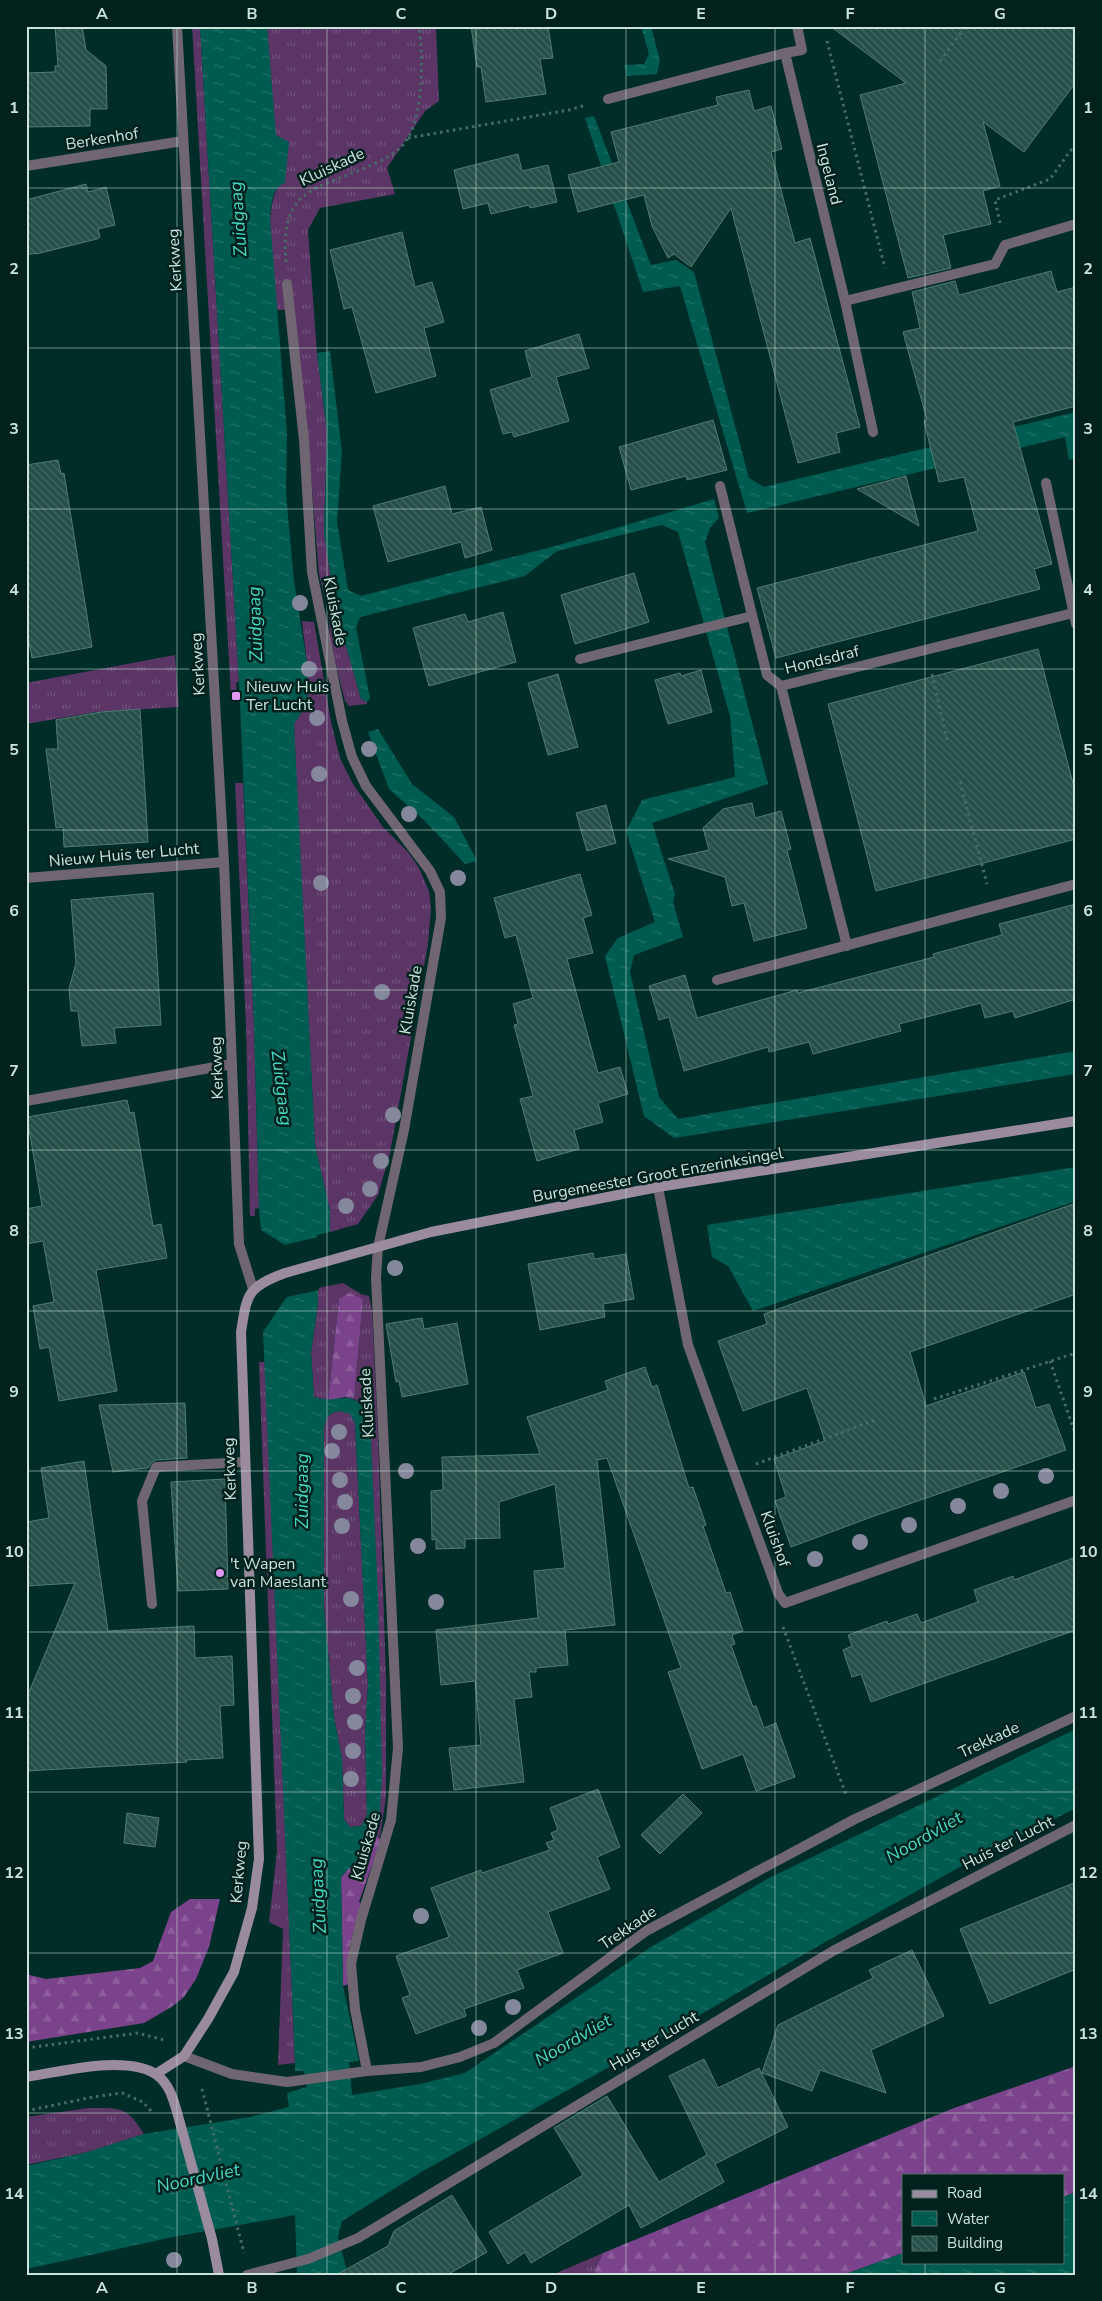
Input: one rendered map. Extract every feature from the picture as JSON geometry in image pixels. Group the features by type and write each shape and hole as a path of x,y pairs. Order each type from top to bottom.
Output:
{"street":[{"name":"Kerkweg","path":"156,2074 184,2056 208,2019 234,1972 252,1908 259,1859 241,1332 245,1308 253,1289 239,1244 224,862 177,26"},
{"path":"608,99 802,50 797,26"},
{"name":"Ingeland","path":"785,53 845,302 873,432"},
{"name":"Berkenhof","path":"26,166 183,141"},
{"path":"845,302 995,264 1005,245 1076,224"},
{"name":"Kluiskade","path":"287,284 304,440 312,572 342,721 352,757 366,786 389,818 419,854 440,892 439,927 404,1130 378,1247 376,1278 398,1748 391,1820 361,1920 351,1964 355,2009 367,2071"},
{"path":"1046,483 1076,624"},
{"path":"721,492 767,675 781,686"},
{"name":"Hondsdraf","path":"848,946 781,686 1073,612"},
{"path":"580,659 752,616"},
{"name":"Nieuw Huis ter Lucht","path":"26,878 224,862"},
{"path":"717,980 1076,884"},
{"path":"26,1101 232,1064"},
{"name":"Burgemeester Groot Enzerinksingel","path":"253,1289 266,1280 285,1273 431,1232 658,1187 1076,1121"},
{"name":"Kluishof","path":"658,1187 688,1345 778,1593 785,1603"},
{"path":"152,1604 142,1502 156,1468 245,1462"},
{"path":"785,1603 1076,1500"},
{"name":"Trekkade","path":"184,2056 232,2074 287,2082 353,2072 421,2067 460,2057 494,2043 646,1931 855,1819 1076,1716"},
{"name":"Huis ter Lucht","path":"247,2275 308,2259 358,2238 833,1951 1076,1826"},
{"path":"26,2077 111,2065 132,2066 156,2074 172,2094 212,2239 219,2275"}],"path":[{"name":"Kluiskade","path":"287,284 284,243 285,227 291,210 304,194 385,159 401,148 408,138 418,114 420,79 419,26"},
{"path":"940,62 966,26"},
{"path":"826,36 891,290"},
{"path":"408,138 569,110"},
{"path":"1005,245 995,200 1050,179 1076,143"},
{"path":"926,649 948,744"},
{"path":"960,782 993,906"},
{"path":"934,1399 1076,1352"},
{"path":"1050,1361 1076,1436"},
{"path":"734,1472 875,1420"},
{"path":"785,1603 780,1618 855,1819"},
{"path":"202,2090 238,2233"},
{"path":"26,2111 122,2093 143,2102"}],"green space":[{"path":"192,26 200,26 239,681 236,683 237,696 231,696"},
{"path":"267,26 436,26 439,101 425,111 387,168 395,194 320,208 308,230 317,353 327,432 324,533 336,610 361,699 367,702 367,704 349,706 345,701 330,642 329,615 319,574 308,440 293,310 276,310 270,228 271,211 279,185"},
{"path":"302,621 314,622 331,722 340,758 353,784 383,827 408,852 419,868 429,891 431,909 428,944 390,1153 378,1195 358,1224 330,1232 330,1211 315,1145 298,818 294,724 308,702 307,663"},
{"path":"175,655 179,707 96,712 26,724 26,683"},
{"path":"235,783 243,783 254,1025 259,1208 255,1209 255,1216 250,1216 246,1026"},
{"path":"343,1283 361,1294 369,1296 372,1310 386,1678 386,1797 380,1837 375,1833 380,1814 363,1406 354,1399 363,1299 339,1299 328,1401 314,1397 311,1353 318,1303 318,1288"},
{"path":"349,1293 363,1299 354,1399 345,1397 328,1401 339,1299"},
{"path":"259,1362 265,1362 295,2063 278,2065 283,1929 269,1922 277,1851"},
{"path":"340,1411 350,1414 355,1423 368,1685 365,1732 367,1815 361,1826 350,1827 344,1819 342,1759 334,1717 324,1608 324,1429 328,1416"},
{"path":"375,1833 381,1840 359,1902 361,1903 349,1949 349,1984 343,1986 341,1877 368,1848"},
{"path":"190,1899 220,1899 209,1947 196,1979 184,1997 173,2006 144,2023 26,2042 26,1974 46,1979 140,1968 153,1961 171,1912"},
{"path":"1076,2066 1076,2192 1064,2197 1064,2174 902,2174 902,2253 843,2275 593,2275 603,2253 954,2108"},
{"path":"89,2108 122,2110 133,2118 144,2134 88,2152 26,2165 26,2117"},
{"path":"603,2253 593,2275 552,2275"}],"water":[{"path":"200,26 267,26 276,135 289,142 285,183 280,185 275,193 270,217 287,434 286,494 294,581 307,663 308,702 294,724 315,1145 330,1211 330,1232 317,1235 318,1303 311,1353 314,1397 351,1399 363,1408 370,1418 378,1597 382,1773 380,1814 368,1848 341,1877 343,1986 359,2061 349,2062 352,2095 420,2084 465,2073 651,1947 769,1878 1076,1729 1076,1808 958,1868 820,1945 636,2052 423,2171 342,2221 338,2237 348,2275 297,2275 295,2215 173,2237 26,2269 26,2166 88,2152 144,2134 250,2117 289,2107 287,2093 307,2087 304,2071 295,2071 263,1332 288,1295 285,1245 261,1230 259,1208 254,1025 239,681","holes":["340,1411 350,1414 355,1423 368,1685 365,1732 367,1815 361,1826 350,1827 344,1819 342,1759 334,1717 324,1608 324,1429 330,1414"]},
{"path":"641,26 651,26 660,61 657,74 627,76 624,65 644,64 649,54"},
{"path":"594,116 651,265 676,260 694,272 749,478 764,487 1076,412 1076,458 1069,460 1065,437 747,513 680,286 643,292 585,118"},
{"path":"330,351 342,452 337,522 348,590 361,596 559,545 714,499 719,518 710,528 705,542 768,784 652,823 675,894 673,902 683,937 634,955 630,972 659,1097 678,1119 1076,1051 1076,1074 674,1138 644,1116 605,956 618,938 655,922 626,831 642,800 735,777 730,716 678,532 662,525 557,551 525,576 360,617 356,628 370,698 367,702 361,699 336,610 324,533 327,432 317,353"},
{"path":"378,729 412,784 454,817 477,861 465,864 425,821 389,789 368,732"},
{"path":"1076,1167 1076,1201 753,1311 728,1266 712,1257 707,1225"},
{"path":"1076,2192 1076,2272 1069,2275 843,2275 902,2253 902,2264 1064,2264 1064,2197"}],"pier":[{"path":"318,1237 319,1290 283,1298 285,1295 284,1245"}],"building":[{"path":"55,26 82,26 86,50 106,66 107,109 90,109 90,126 26,127 26,73 55,72 55,66 58,66"},
{"path":"471,26 548,26 553,58 540,59 546,94 486,102 481,67 477,67"},
{"path":"830,26 1076,26 1076,82 1024,152 983,122 1000,186 983,191 991,224 943,235 951,268 908,278 860,95 906,83"},
{"path":"749,90 754,111 771,106 782,149 771,152 795,243 810,238 860,427 836,433 840,452 798,463 731,208 691,267 674,254 668,258 652,226 644,195 578,212 568,175 619,162 611,132 718,105 716,97"},
{"path":"518,154 522,171 548,165 557,202 530,208 529,205 491,214 488,203 463,209 454,170"},
{"path":"86,184 88,192 106,187 115,225 98,229 100,237 97,239 26,255 26,200"},
{"path":"402,232 415,287 432,282 444,322 424,328 436,376 376,393 352,307 344,309 330,250"},
{"path":"1051,271 1057,292 1076,287 1076,406 1013,422 1052,564 1034,569 1040,589 776,658 757,588 978,531 964,477 939,482 924,421 927,420 903,332 920,328 912,292 955,281 959,295"},
{"path":"579,334 589,368 556,377 569,421 514,437 512,432 503,434 490,390 532,377 525,351"},
{"path":"713,420 727,470 687,480 686,476 631,490 619,447"},
{"path":"58,460 61,474 64,473 92,647 32,658 26,626 26,465"},
{"path":"906,476 919,526 857,489"},
{"path":"445,486 452,514 481,507 492,550 465,558 461,542 388,562 373,506"},
{"path":"634,573 649,622 575,644 561,595"},
{"path":"503,612 516,662 429,686 413,628 465,614 468,622"},
{"path":"1038,649 1076,795 1076,839 876,891 828,704"},
{"path":"701,670 712,712 668,724 655,680 680,673 681,676"},
{"path":"558,674 578,747 548,755 528,683"},
{"path":"140,709 148,842 64,847 63,827 56,828 46,749 58,749 56,720 101,712"},
{"path":"752,803 755,818 781,811 791,849 787,850 807,928 754,941 744,903 732,906 725,877 668,859 709,850 703,828 723,809"},
{"path":"606,805 616,843 587,851 576,813"},
{"path":"580,874 592,915 583,918 593,953 567,959 598,1073 620,1067 628,1094 598,1103 603,1122 574,1130 579,1149 537,1161 520,1099 533,1096 514,1025 518,1024 513,1004 533,998 516,935 505,938 494,898"},
{"path":"153,893 161,1025 114,1028 116,1043 82,1046 78,1011 71,1011 69,989 76,963 71,900"},
{"path":"1076,904 1076,999 1015,1018 1013,1011 985,1018 981,1003 899,1024 901,1031 813,1054 809,1042 769,1052 768,1047 684,1071 669,1017 659,1020 649,986 685,975 697,1018 797,990 798,993 934,957 933,954 1002,935 999,924"},
{"path":"127,1100 130,1113 134,1112 153,1226 161,1224 167,1258 96,1270 117,1391 59,1401 49,1347 40,1349 33,1306 54,1302 43,1241 26,1244 26,1209 42,1206 27,1117"},
{"path":"1076,1203 1076,1294 910,1352 926,1406 1024,1372 1036,1408 1049,1404 1066,1450 874,1516 791,1547 775,1501 786,1497 774,1459 825,1441 807,1388 743,1411 718,1341 767,1324 764,1314"},
{"path":"593,1253 594,1259 626,1254 634,1299 603,1304 605,1317 540,1330 528,1264"},
{"path":"422,1318 424,1329 457,1323 468,1384 402,1397 399,1381 396,1382 386,1324"},
{"path":"645,1367 652,1387 657,1385 689,1488 693,1487 706,1525 703,1526 726,1593 730,1592 743,1631 732,1635 735,1644 731,1645 753,1707 756,1706 764,1728 776,1723 795,1777 756,1791 743,1754 702,1769 668,1672 681,1668 607,1458 597,1460 615,1625 565,1630 568,1665 536,1668 536,1672 529,1672 532,1697 514,1699 524,1782 454,1790 449,1748 481,1745 475,1681 441,1685 436,1630 538,1618 534,1571 565,1568 555,1484 499,1502 500,1538 465,1539 465,1548 436,1549 436,1539 432,1540 431,1491 443,1490 442,1457 540,1454 527,1417 608,1390 605,1381"},
{"path":"185,1403 187,1458 156,1460 148,1468 113,1472 99,1405"},
{"path":"84,1461 108,1631 194,1626 195,1658 232,1656 234,1705 220,1706 223,1758 186,1760 187,1762 26,1771 26,1699 75,1583 26,1586 27,1522 49,1518 41,1468"},
{"path":"225,1479 228,1589 178,1591 171,1482"},
{"path":"1076,1557 1076,1630 871,1702 861,1674 852,1677 843,1650 852,1646 848,1635 887,1621 888,1624 917,1614 921,1623 978,1602 974,1590 1013,1576 1014,1580"},
{"path":"598,1789 620,1847 597,1857 610,1889 548,1912 563,1953 517,1970 524,1988 464,2009 466,2016 416,2034 402,1998 410,1995 396,1956 449,1937 431,1888 481,1870 482,1873 550,1850 546,1843 554,1840 551,1833 558,1830 550,1808"},
{"path":"683,1794 702,1813 660,1854 641,1835"},
{"path":"127,1813 159,1818 155,1847 124,1843"},
{"path":"1076,1882 1076,1969 990,2004 960,1929"},
{"path":"912,1950 944,2016 871,2050 886,2093 820,2070 812,2091 762,2073 778,2025 873,1978 869,1970"},
{"path":"704,2059 718,2088 759,2068 788,2127 715,2164 724,2182 641,2228 629,2205 531,2263 525,2252 508,2264 489,2232 583,2175 554,2128 607,2096 659,2182 707,2155 669,2076"},
{"path":"452,2195 487,2252 447,2275 336,2275 388,2246 394,2231"}],"place":[{"name":"Nieuw Huis Ter Lucht","path":"236,696"},
{"name":"'t Wapen van Maeslant","path":"220,1573"}],"water label":[{"name":"Zuidgaag","path":"238,219"},
{"name":"Zuidgaag","path":"255,624"},
{"name":"Zuidgaag","path":"282,1088"},
{"name":"Zuidgaag","path":"302,1491"},
{"name":"Noordvliet","path":"924,1837"},
{"name":"Zuidgaag","path":"318,1896"},
{"name":"Noordvliet","path":"573,2040"},
{"name":"Noordvliet","path":"198,2178"}]}
